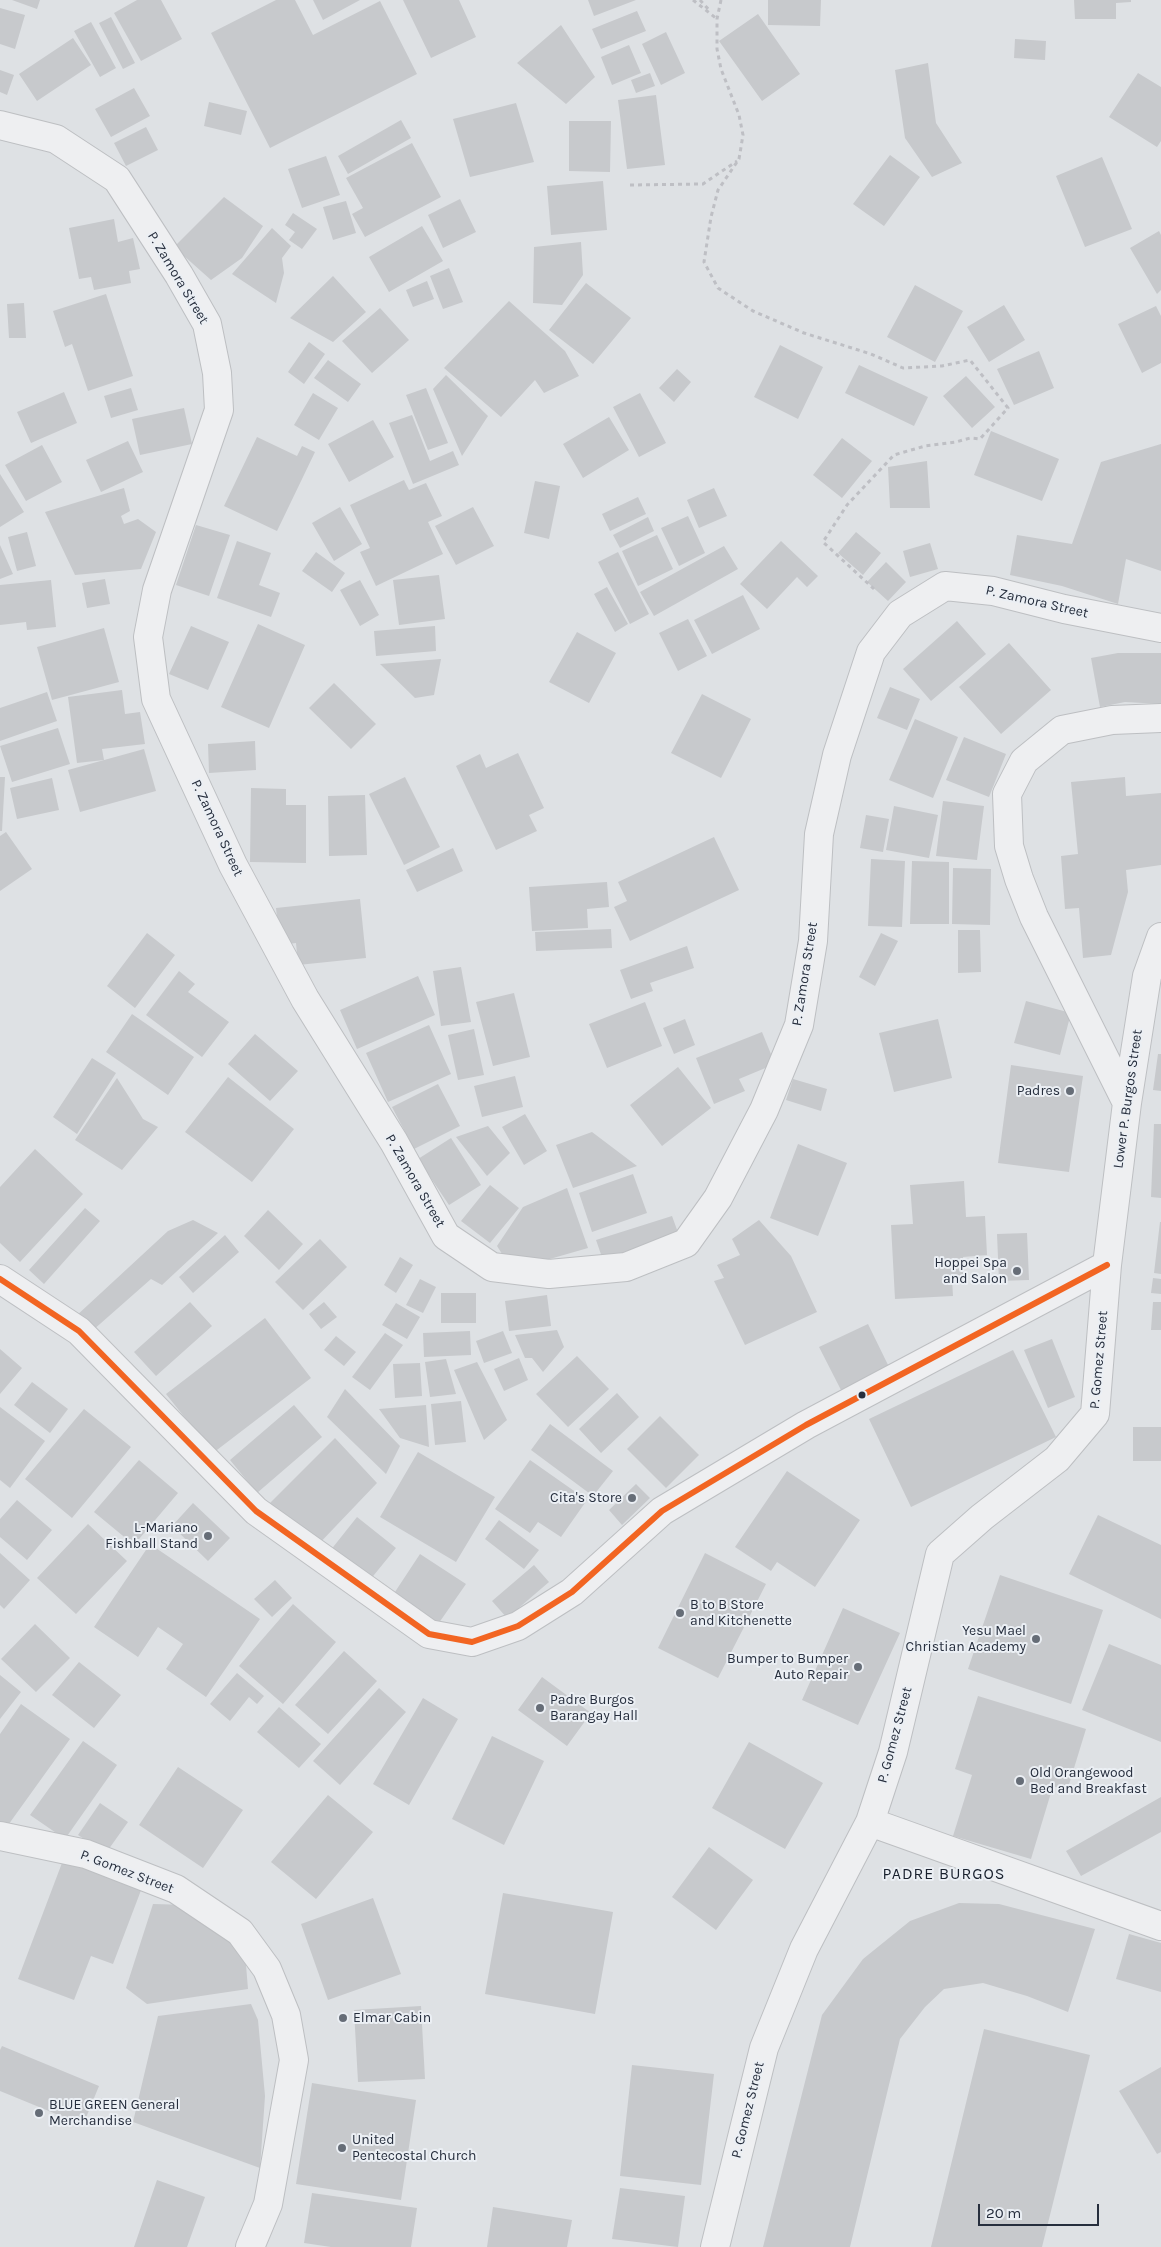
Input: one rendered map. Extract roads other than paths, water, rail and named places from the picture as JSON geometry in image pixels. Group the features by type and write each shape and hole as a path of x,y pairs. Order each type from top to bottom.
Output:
{"street":[{"name":"P. Zamora Street","path":"0,125 56,139 117,179 179,275 207,324 217,373 219,410 157,590 148,637 156,699 233,864 305,1000 394,1142 446,1236 492,1267 549,1274 626,1266 686,1243 718,1198 764,1110 799,1025 813,941 819,834 837,755 871,652 900,614 945,586 993,591 1064,609 1161,628"},
{"path":"1127,1103 1058,966 1025,894 1009,846 1007,794 1024,761 1062,730 1112,720 1161,718"},
{"name":"Lower P. Burgos Street","path":"1107,1265 1127,1103 1147,976 1161,937"},
{"path":"0,1279 79,1331 256,1511 429,1634 472,1642 518,1626 572,1592 662,1510 797,1430 1107,1265"},
{"name":"P. Gomez Street","path":"715,2247 764,2048 804,1948 870,1822 893,1752 940,1554 982,1517 1057,1459 1095,1414 1107,1265"},
{"path":"870,1822 1161,1926"},
{"name":"P. Gomez Street","path":"0,1836 86,1854 176,1889 240,1932 267,1969 286,2015 294,2060 268,2204 250,2247"}],"place":[{"name":"Padres","path":"1070,1091"},
{"name":"Hoppei Spa and Salon","path":"1017,1271"},
{"name":"Cita's Store","path":"632,1498"},
{"name":"L-Mariano Fishball Stand","path":"208,1536"},
{"name":"B to B Store and Kitchenette","path":"680,1613"},
{"name":"Yesu Mael Christian Academy","path":"1036,1639"},
{"name":"Bumper to Bumper Auto Repair","path":"858,1667"},
{"name":"Padre Burgos Barangay Hall","path":"540,1708"},
{"name":"Old Orangewood Bed and Breakfast","path":"1020,1781"},
{"name":"Elmar Cabin","path":"343,2018"},
{"name":"BLUE GREEN General Merchandise","path":"39,2113"},
{"name":"United Pentecostal Church","path":"342,2148"}],"district":[{"name":"PADRE BURGOS","path":"944,1874"}]}
